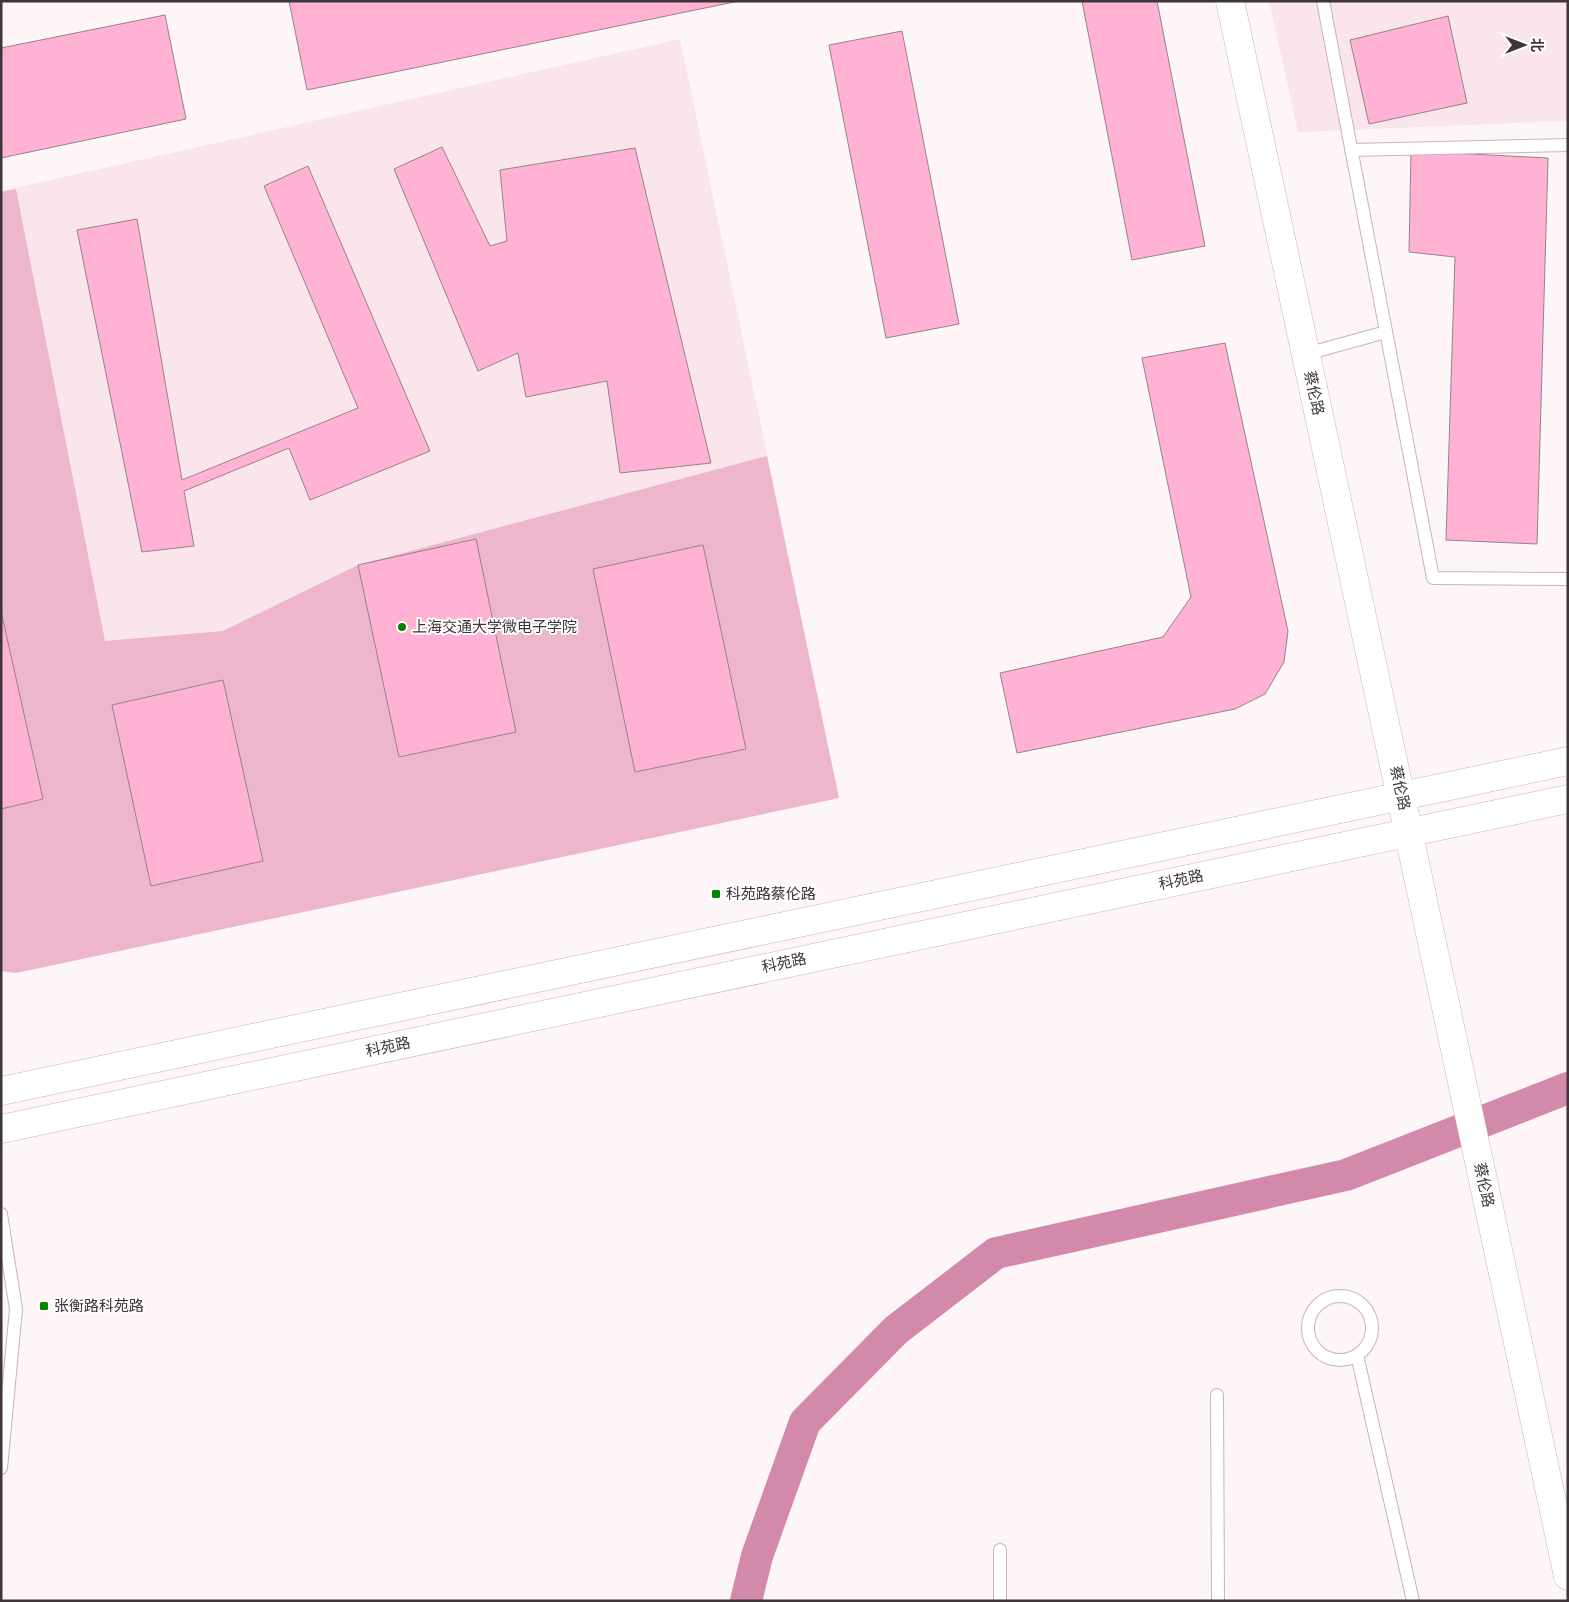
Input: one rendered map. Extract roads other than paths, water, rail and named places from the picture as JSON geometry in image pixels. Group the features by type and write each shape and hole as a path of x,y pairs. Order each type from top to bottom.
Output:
{"street":[{"name":"蔡伦路","path":"1230,1 1568,1576"},
{"path":"1,1091 1568,761"},
{"name":"科苑路","path":"1,1129 1568,799"}],"lane":[{"path":"1323,1 1432,578 1568,579"},
{"path":"1351,150 1568,144"},
{"path":"1306,354 1386,332"},
{"path":"1,1214 16,1309 1,1468"},
{"path":"1337,1296 1352,1298 1367,1310 1372,1330 1370,1340 1357,1355 1347,1360 1336,1360 1325,1357 1316,1350 1310,1340 1309,1318 1314,1308 1323,1300 1337,1296"},
{"path":"1357,1355 1413,1601"},
{"path":"1217,1396 1218,1601"},
{"path":"1000,1550 1000,1601"}],"waterway":[{"path":"746,1601 757,1556 805,1422 896,1330 996,1253 1346,1175 1568,1088"}],"place":[{"name":"上海交通大学微电子学院","path":"402,627"},
{"name":"科苑路蔡伦路","path":"716,894"},
{"name":"张衡路科苑路","path":"44,1306"}]}
